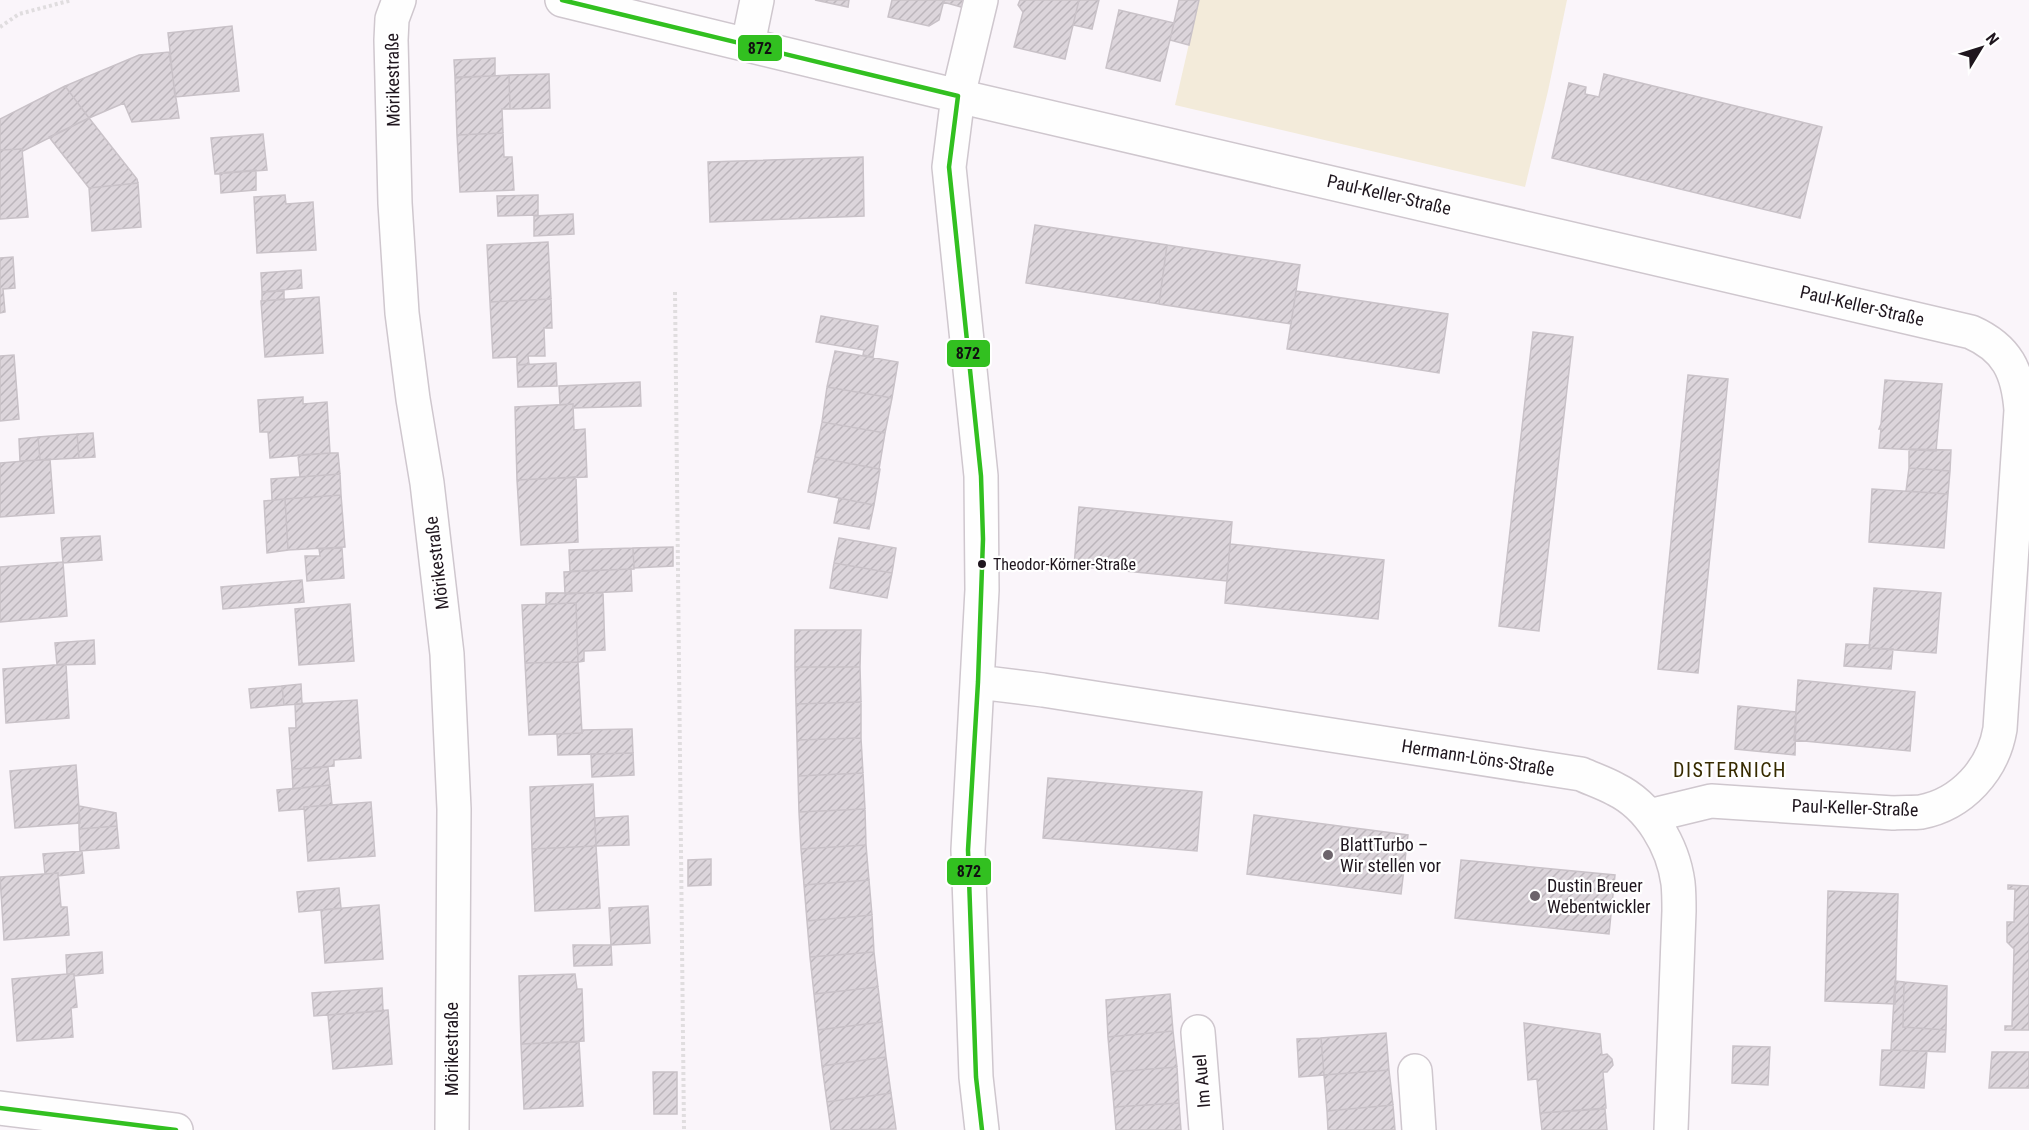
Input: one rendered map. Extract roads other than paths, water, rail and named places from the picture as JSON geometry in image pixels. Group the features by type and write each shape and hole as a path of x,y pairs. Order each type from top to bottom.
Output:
{"street":[{"name":"Mörikestraße","path":"399,0 392,19 391,40 395,203 402,313 439,571 451,731 454,809 452,1130"},
{"name":"Paul-Keller-Straße","path":"562,0 958,96 1971,332 1986,338 2009,361 2016,376 2021,410 2000,729 1993,756 1984,771 1958,796 1941,806 1920,812 1893,813 1711,801 1649,816"},
{"path":"748,44 758,0"},
{"path":"981,0 958,96 949,167 981,476 982,580 968,849 975,1053 982,1130"},
{"name":"Hermann-Löns-Straße","path":"978,682 1043,690 1581,774 1617,789 1636,802 1649,816 1663,838 1678,882 1679,911 1671,1130"},
{"name":"Im Auel","path":"1198,1032 1206,1130"},
{"path":"1414,1071 1419,1130"},
{"path":"0,1108 176,1130"}],"place":[{"name":"Theodor-Körner-Straße","path":"982,564"},
{"name":"BlattTurbo – Wir stellen vor","path":"1328,855"},
{"name":"Dustin Breuer Webentwickler","path":"1535,896"}],"district":[{"name":"DISTERNICH","path":"1730,770"}]}
